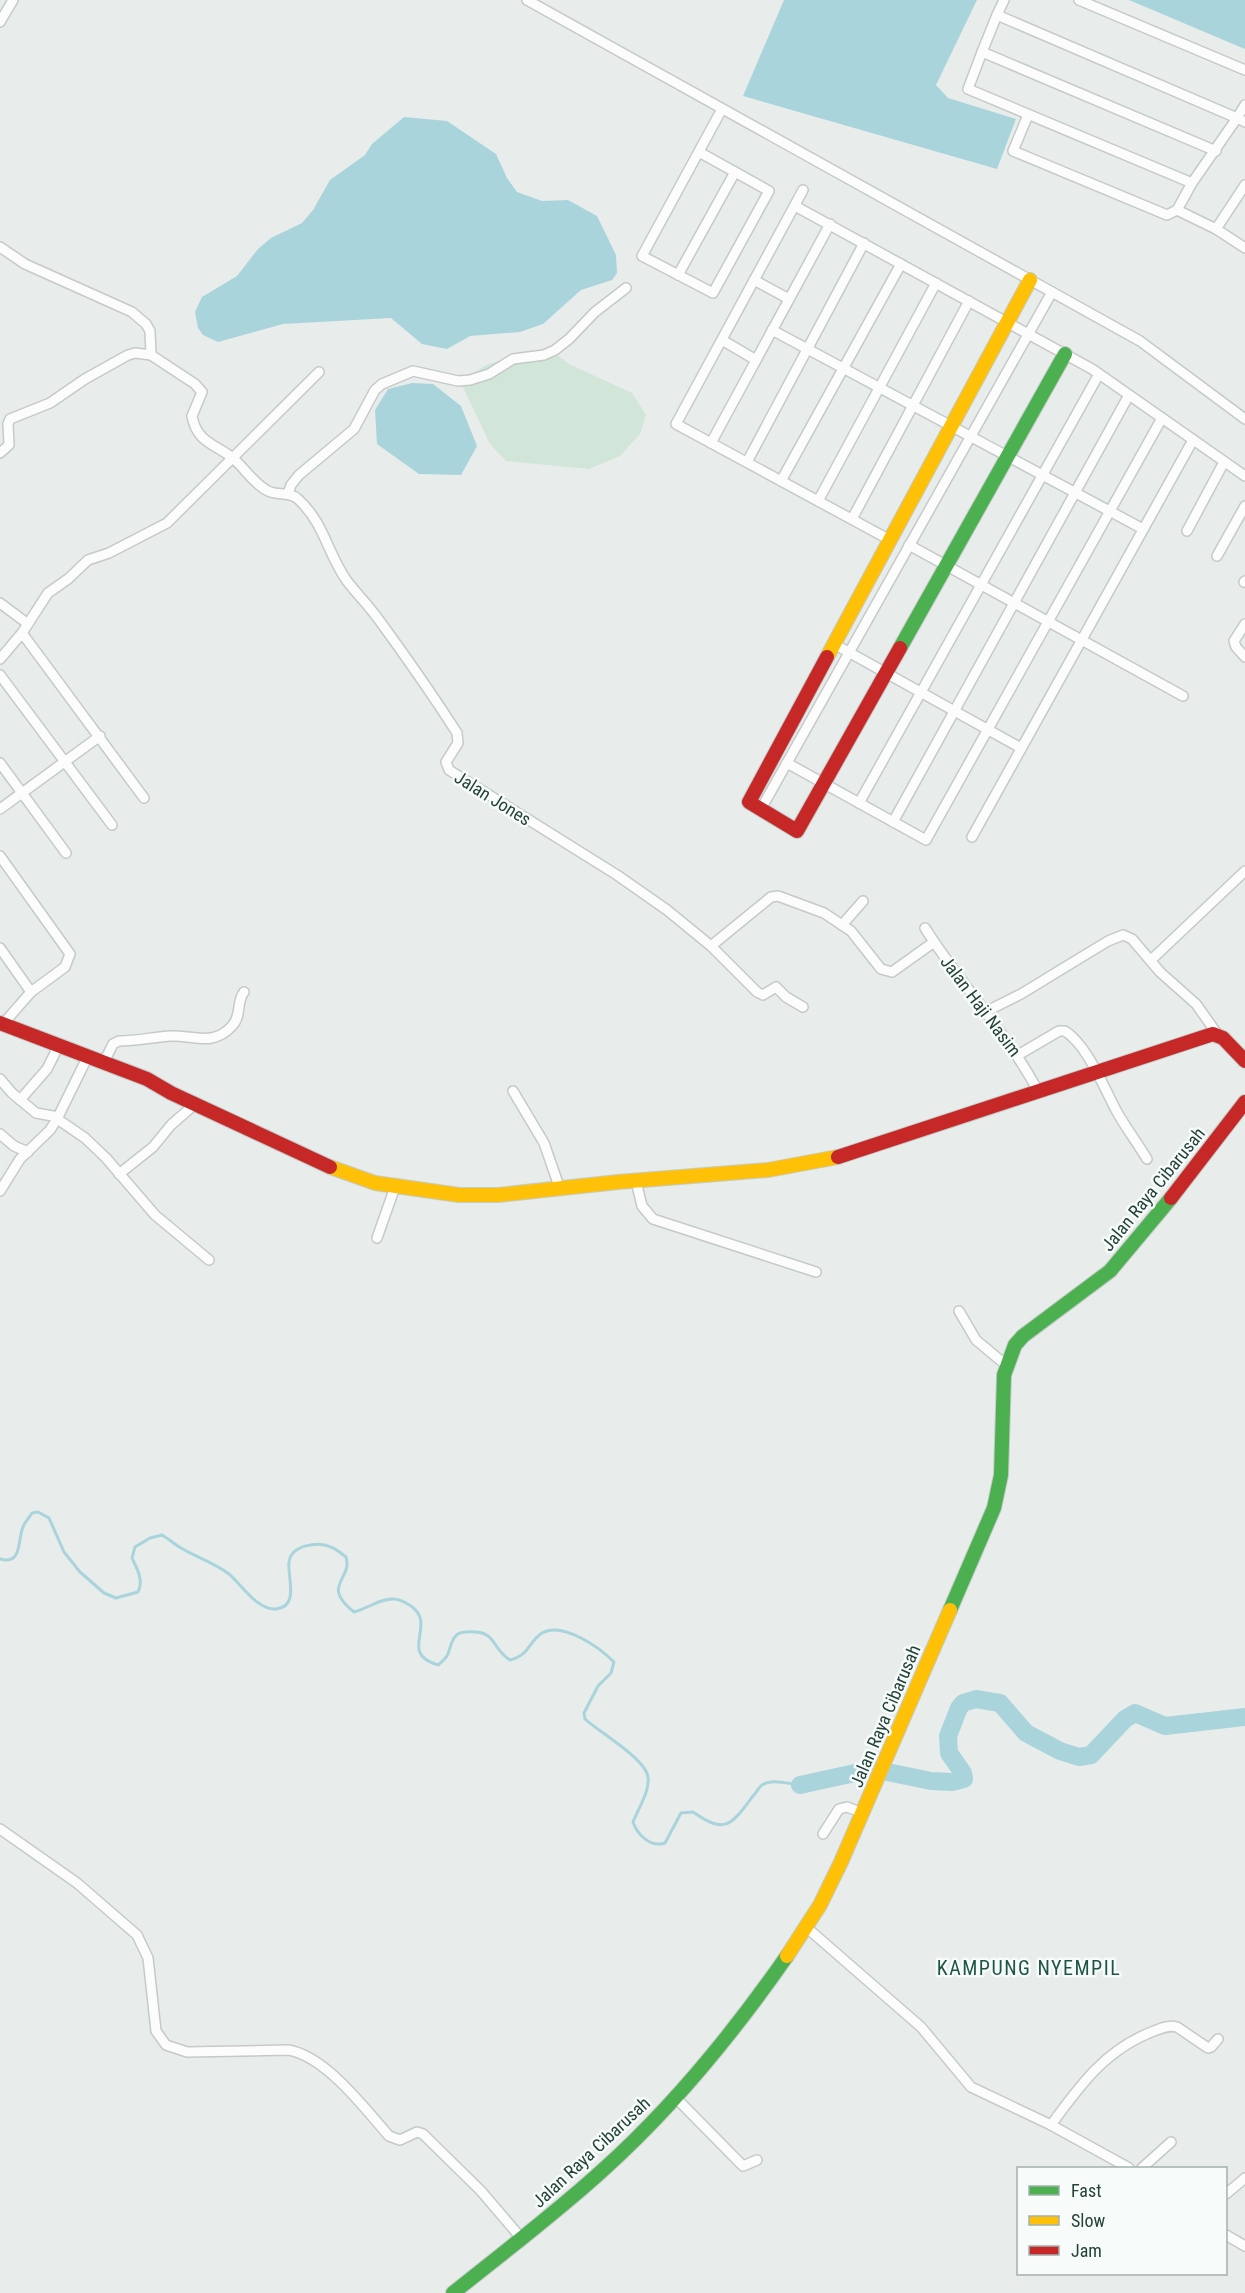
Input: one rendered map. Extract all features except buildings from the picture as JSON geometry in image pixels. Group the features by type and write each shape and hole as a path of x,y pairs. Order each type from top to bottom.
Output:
{"street":[{"path":"0,22 13,0"},
{"path":"527,0 1140,341 1245,420"},
{"path":"1004,0 968,89 1192,183"},
{"path":"1079,0 1245,70"},
{"path":"997,15 1241,120"},
{"path":"982,52 1216,151"},
{"path":"1028,115 1013,151 1167,215 1177,210 1192,183 1241,120 1245,105"},
{"path":"699,152 769,191 713,293 642,256 699,152 723,109"},
{"path":"678,275 735,172"},
{"path":"1216,229 1245,185"},
{"path":"803,190 676,424 890,540"},
{"path":"795,206 1099,374 1245,476"},
{"path":"1177,210 1216,229 1245,248"},
{"path":"711,443 830,225"},
{"path":"747,462 864,243"},
{"path":"0,247 25,264 132,312 146,324 150,331 152,355 135,353 128,355 85,379 50,403 14,416 8,423 9,445 0,453"},
{"path":"781,481 901,264"},
{"path":"754,280 789,299"},
{"path":"1030,280 749,802 797,831 1065,354"},
{"path":"818,501 936,283"},
{"path":"288,494 291,485 299,475 354,429 375,390 382,384 413,371 458,381 470,380 489,374 513,359 544,355 569,339 595,312 626,288"},
{"path":"760,809 1052,291"},
{"path":"852,519 969,301"},
{"path":"772,330 1143,530"},
{"path":"722,340 756,360"},
{"name":"Jalan Jones","path":"152,355 195,384 202,392 192,416 195,427 206,442 233,459 267,491 275,494 288,494 297,498 316,520 347,581 378,618 457,733 458,743 446,762 449,770 618,875 667,910 711,946 756,992 763,994 776,987 802,1007"},
{"path":"0,659 22,633 48,593 68,579 84,562 110,553 167,523 319,372"},
{"path":"859,803 1099,374"},
{"path":"893,822 1129,395"},
{"path":"787,763 926,840 1162,418"},
{"path":"972,837 1193,440"},
{"path":"1187,531 1224,462"},
{"path":"1217,556 1245,506"},
{"path":"909,545 1183,696"},
{"path":"0,603 28,624"},
{"path":"1245,624 1234,641 1245,657"},
{"path":"22,633 144,798"},
{"path":"834,644 1021,748"},
{"path":"0,675 112,825"},
{"path":"0,809 100,736"},
{"path":"0,763 66,853"},
{"path":"0,856 70,954 65,967 31,992 2,1024 147,1080 341,1172 375,1183 395,1186 459,1195 498,1195 768,1170 821,1162 1040,1093 1213,1034 1218,1035"},
{"path":"1151,960 1245,871"},
{"name":"Jalan Haji Nasim","path":"711,946 771,897 778,896 824,913 842,925 856,936 881,969 886,972 892,972 934,942 1018,1055 1040,1093"},
{"path":"842,925 863,901"},
{"path":"925,928 934,942"},
{"path":"985,1012 1021,994 1119,936 1132,939 1181,992 1196,1004 1218,1035 1245,1061"},
{"path":"0,948 31,992"},
{"path":"104,1062 113,1044 119,1041 176,1036 205,1040 221,1033 232,1027 238,1017 240,999 244,992"},
{"path":"1018,1055 1059,1032 1065,1031 1080,1045 1119,1115 1148,1159"},
{"path":"20,1100 47,1069 59,1045"},
{"path":"0,1191 17,1162 50,1130 88,1056"},
{"path":"0,1079 36,1113 57,1119 84,1138 106,1158 155,1215 209,1260"},
{"path":"513,1091 544,1143 560,1189"},
{"name":"Jalan Raya Cibarusah","path":"453,2293 522,2239 613,2161 675,2097 749,2011 806,1927 844,1859 997,1500 1001,1475 1002,1384 1006,1365 1015,1345 1023,1336 1096,1282 1131,1248 1245,1102"},
{"path":"119,1174 153,1147 171,1125 195,1104"},
{"path":"0,1134 14,1146 28,1152"},
{"path":"636,1181 642,1206 653,1219 816,1272"},
{"path":"377,1238 395,1186"},
{"path":"959,1311 976,1340 1006,1365"},
{"path":"823,1834 839,1809 847,1807 863,1813"},
{"path":"0,1829 77,1883 136,1935 147,1958 156,2031 166,2045 188,2052 288,2050 302,2054 335,2077 389,2136 400,2140 417,2132 423,2134 482,2191 522,2239"},
{"path":"806,1927 921,2027 965,2083 978,2092 1051,2125 1125,2167"},
{"path":"1051,2125 1079,2086 1108,2057 1145,2034 1172,2025 1208,2048 1211,2048 1218,2039"},
{"path":"675,2097 743,2166 757,2160"},
{"path":"1144,2167 1171,2142"},
{"path":"1227,2193 1245,2178"},
{"path":"1227,2236 1245,2246"}],"green space":[{"path":"549,349 569,364 632,393 646,415 640,434 620,456 589,469 506,461 490,444 460,381 488,364"}],"water":[{"path":"784,0 977,0 936,85 948,98 1016,119 997,169 743,96"},
{"path":"1129,0 1245,0 1245,49 1233,44"},
{"path":"404,117 447,121 496,154 507,178 517,192 542,201 568,200 597,216 616,255 617,273 612,280 581,290 543,324 520,332 470,336 447,349 422,344 391,318 283,324 218,342 203,335 198,328 195,312 202,297 237,276 258,249 271,238 302,223 313,210 330,180 365,155 372,144"},
{"path":"412,383 433,384 461,406 477,446 461,475 419,474 377,444 375,410 388,389"}],"waterway":[{"path":"0,1559 7,1560 15,1556 24,1526 32,1513 38,1512 49,1518 64,1552 80,1572 104,1593 116,1598 138,1592 140,1588 139,1575 132,1558 135,1547 150,1538 162,1535 181,1548 224,1570 262,1606 276,1609 288,1603 290,1597 289,1562 291,1556 306,1546 326,1545 346,1557 347,1565 338,1589 344,1603 354,1612 389,1599 403,1601 411,1606 418,1613 421,1622 420,1653 426,1660 438,1665 448,1655 455,1636 464,1632 477,1632 489,1637 510,1660 525,1652 542,1633 551,1630 560,1630 581,1638 608,1656 614,1662 611,1673 598,1686 584,1713 585,1719 631,1754 645,1770 648,1777 647,1788 633,1822 641,1835 649,1842 665,1843 681,1813 693,1812 713,1823 727,1824 739,1814 762,1785 776,1782 800,1785"},
{"path":"800,1785 873,1769 931,1781 952,1782 964,1779 963,1773 949,1753 948,1736 959,1708 963,1703 976,1699 1000,1703 1026,1733 1060,1751 1079,1757 1091,1755 1125,1719 1135,1713 1165,1726 1245,1717"}],"traffic: fast":[{"path":"900,648 1065,354"},
{"path":"950,1610 994,1508 1001,1475 1004,1375 1015,1345 1023,1336 1110,1271 1171,1198"},
{"path":"453,2293 567,2201 655,2120 724,2040 787,1956"}],"traffic: slow":[{"path":"827,657 1030,280"},
{"path":"330,1167 375,1183 459,1195 498,1195 618,1182 768,1170 838,1157"},
{"path":"787,1956 820,1905 841,1862 950,1610"}],"traffic: jam":[{"path":"827,657 749,802 797,831 900,648"},
{"path":"0,1023 147,1079 171,1093 330,1167"},
{"path":"838,1157 1213,1034 1223,1038 1245,1061"},
{"path":"1171,1198 1245,1102"}],"district":[{"name":"KAMPUNG NYEMPIL","path":"1029,1968"}]}
